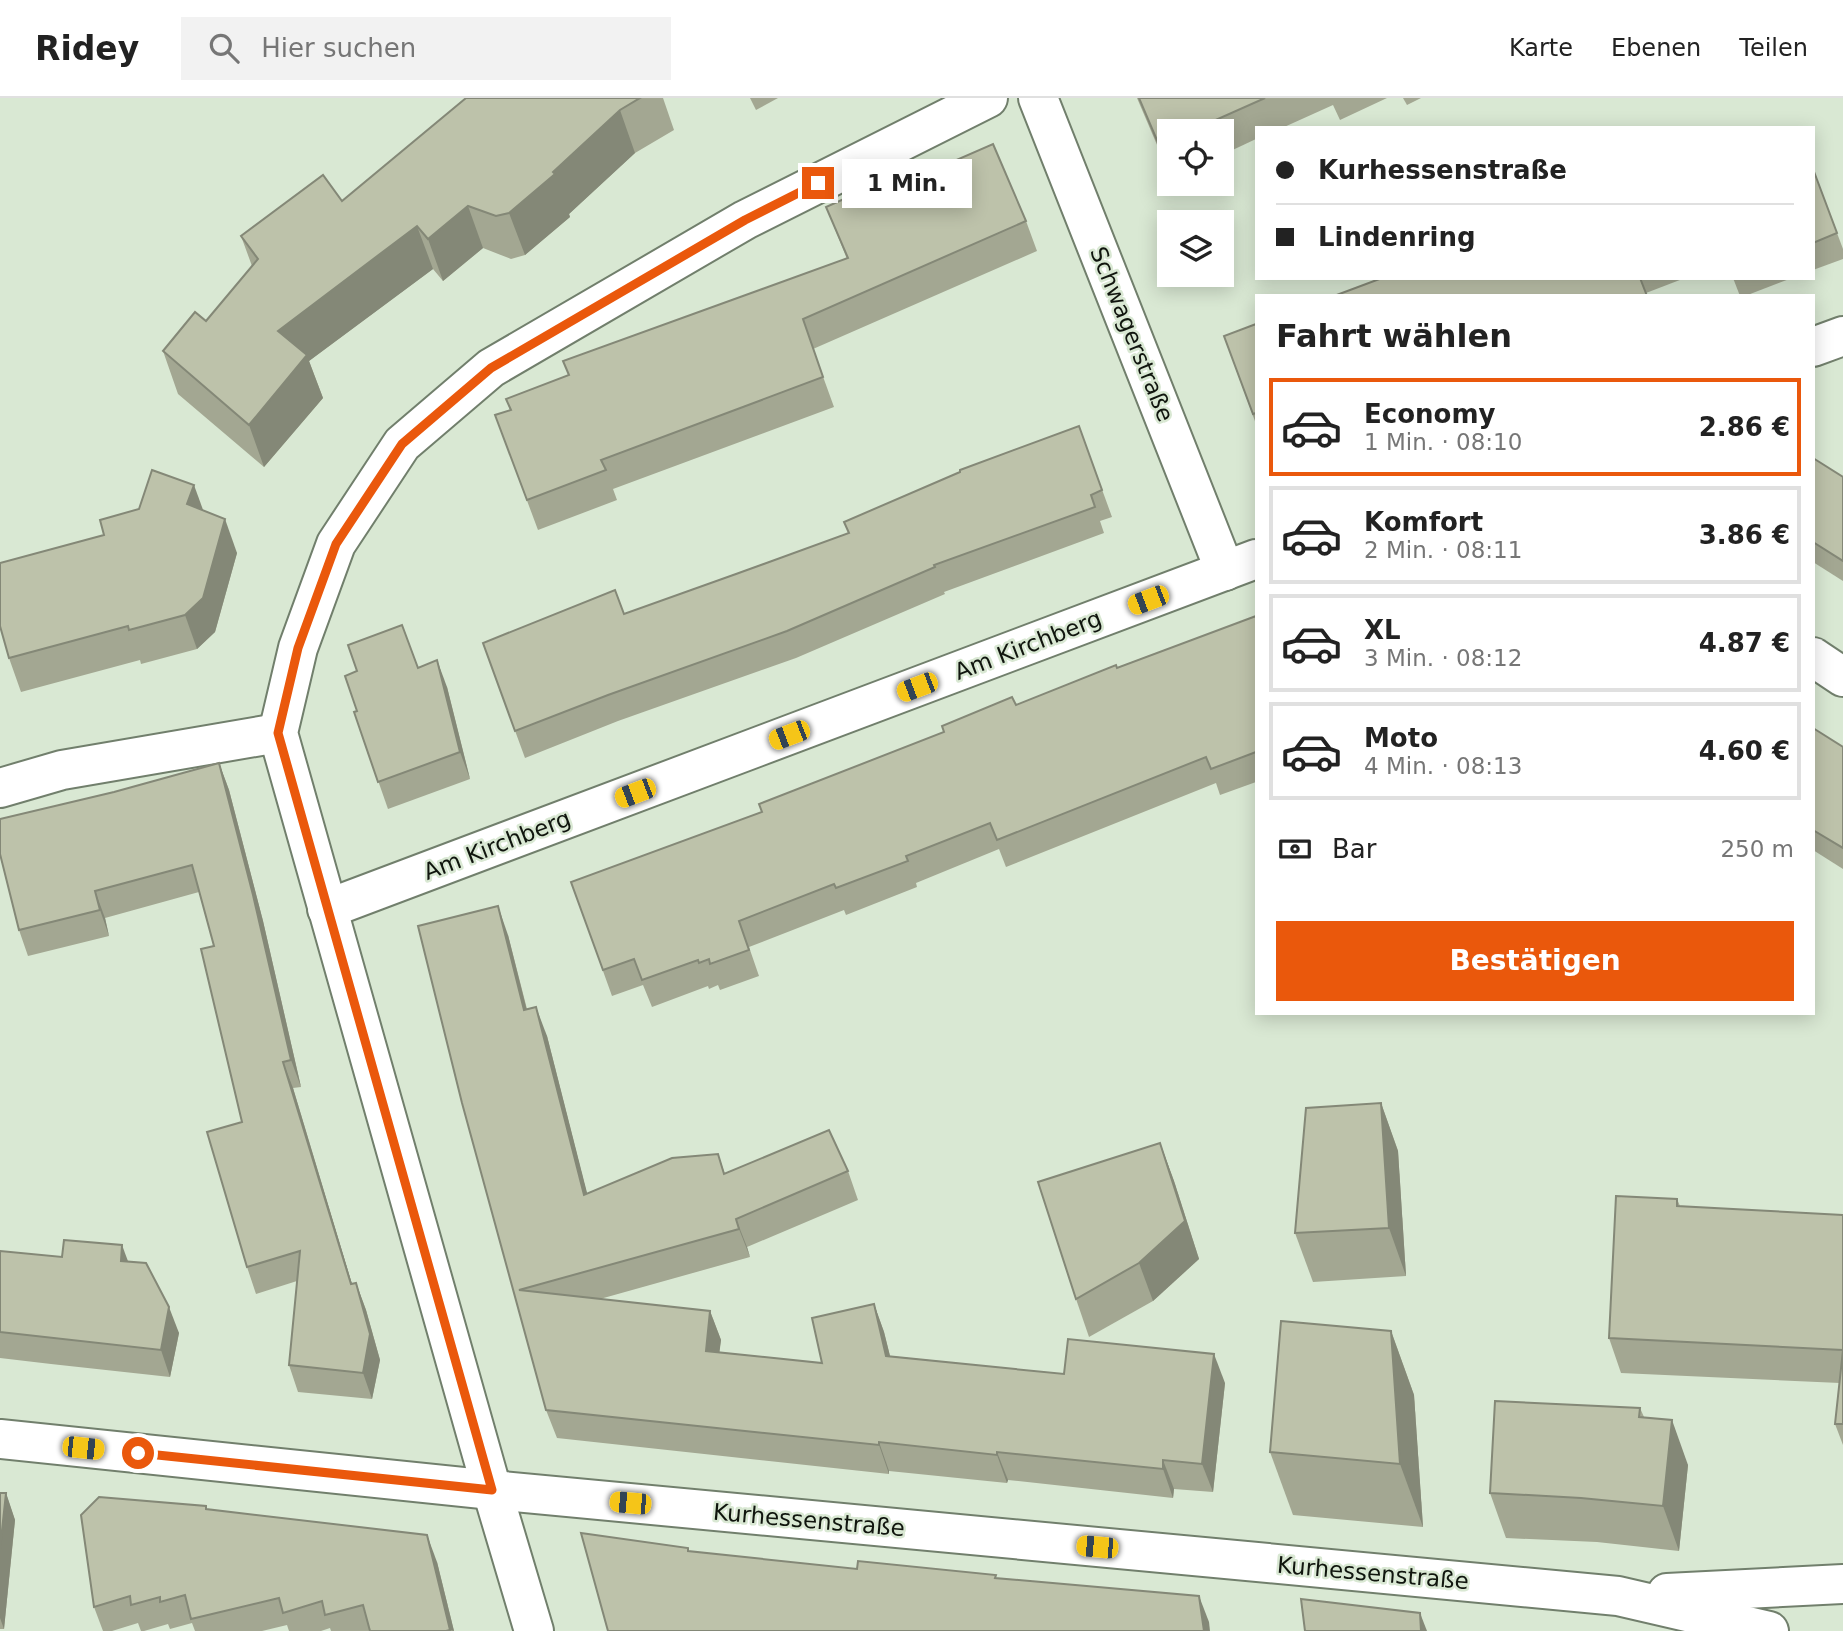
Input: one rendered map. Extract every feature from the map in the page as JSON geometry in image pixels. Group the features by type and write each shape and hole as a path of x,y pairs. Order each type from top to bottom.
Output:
{"street":[{"path":"534,1631 278,733 298,648 336,544 402,444 491,368 745,220 988,98"},
{"name":"Schwagerstraße","path":"1038,98 1241,565"},
{"path":"1815,346 1843,336"},
{"name":"Am Kirchberg","path":"327,909 1241,565"},
{"path":"1815,658 1843,677"},
{"path":"0,788 62,770 278,733"},
{"name":"Kurhessenstraße","path":"0,1439 492,1490 1618,1596 1756,1629"},
{"name":"Kurhessenstraße","path":"1618,1596 1843,1584"}],"building":[{"path":"466,98 640,98 620,110 553,172 555,174 509,213 496,216 468,206 428,239 417,226 278,331 307,355 249,425 163,351 195,312 206,321 258,259 241,236 323,175 342,201"},
{"path":"1139,98 1265,98 1218,119 1157,119 1157,140"},
{"path":"993,144 1026,221 803,319 823,377 601,460 606,470 527,500 495,415 511,410 506,399 569,375 563,361 848,258 826,207 893,177 897,186"},
{"path":"1815,174 1837,233 1815,242"},
{"path":"1377,280 1641,280 1646,294 1339,294"},
{"path":"1255,324 1255,413 1253,414 1224,336"},
{"path":"1079,426 1102,490 1091,495 1095,507 934,565 935,567 787,631 515,731 483,643 615,590 624,614 849,533 844,522 960,470"},
{"path":"1815,459 1843,477 1843,561 1815,543"},
{"path":"152,470 194,485 187,504 225,519 203,598 185,615 129,630 128,626 9,658 0,626 0,563 104,535 100,520 139,509"},
{"path":"1255,616 1255,752 1211,769 1206,757 997,840 990,823 906,856 908,861 836,888 834,884 739,921 749,950 710,964 709,959 699,963 698,960 642,980 634,959 603,970 571,882 762,812 759,804 944,732 942,726 1012,697 1016,705 1116,665 1117,668"},
{"path":"402,625 418,668 437,660 460,752 378,782 354,712 357,711 345,676 357,671 348,645"},
{"path":"1815,729 1843,747 1843,848 1815,831"},
{"path":"219,763 291,1060 283,1062 351,1284 356,1283 370,1334 363,1373 289,1365 300,1251 247,1267 207,1132 242,1122 201,949 214,946 192,865 95,891 100,910 19,930 0,854 0,819"},
{"path":"498,906 524,1010 536,1007 584,1195 672,1158 718,1154 724,1174 829,1130 848,1171 736,1219 739,1229 519,1290 710,1311 706,1351 822,1363 812,1318 874,1304 886,1356 1064,1374 1068,1339 1214,1354 1202,1464 1163,1460 1163,1469 879,1442 879,1445 546,1410 462,1103 418,926"},
{"path":"1381,1103 1389,1228 1295,1233 1306,1108"},
{"path":"1160,1143 1185,1221 1139,1263 1076,1299 1038,1182"},
{"path":"1616,1196 1677,1199 1677,1206 1843,1215 1843,1350 1609,1338"},
{"path":"64,1240 122,1245 121,1261 146,1263 169,1307 161,1350 0,1332 0,1251 62,1257"},
{"path":"1281,1321 1391,1331 1400,1464 1270,1452"},
{"path":"1843,1350 1843,1424 1835,1424"},
{"path":"1495,1401 1640,1408 1639,1417 1672,1420 1663,1506 1490,1493"},
{"path":"0,1493 6,1493 0,1549"},
{"path":"99,1497 206,1506 206,1509 427,1535 450,1630 370,1631 363,1605 325,1615 322,1601 283,1613 279,1598 191,1619 185,1595 160,1602 160,1597 131,1605 130,1596 94,1607 81,1515"},
{"path":"581,1533 688,1548 688,1551 857,1569 858,1561 996,1575 995,1578 1199,1596 1204,1631 608,1631"},
{"path":"1301,1599 1420,1613 1421,1631 1305,1631"}],"route":[{"path":"138,1453 492,1490 278,733 298,648 336,544 402,444 491,368 745,220 818,183"}]}
